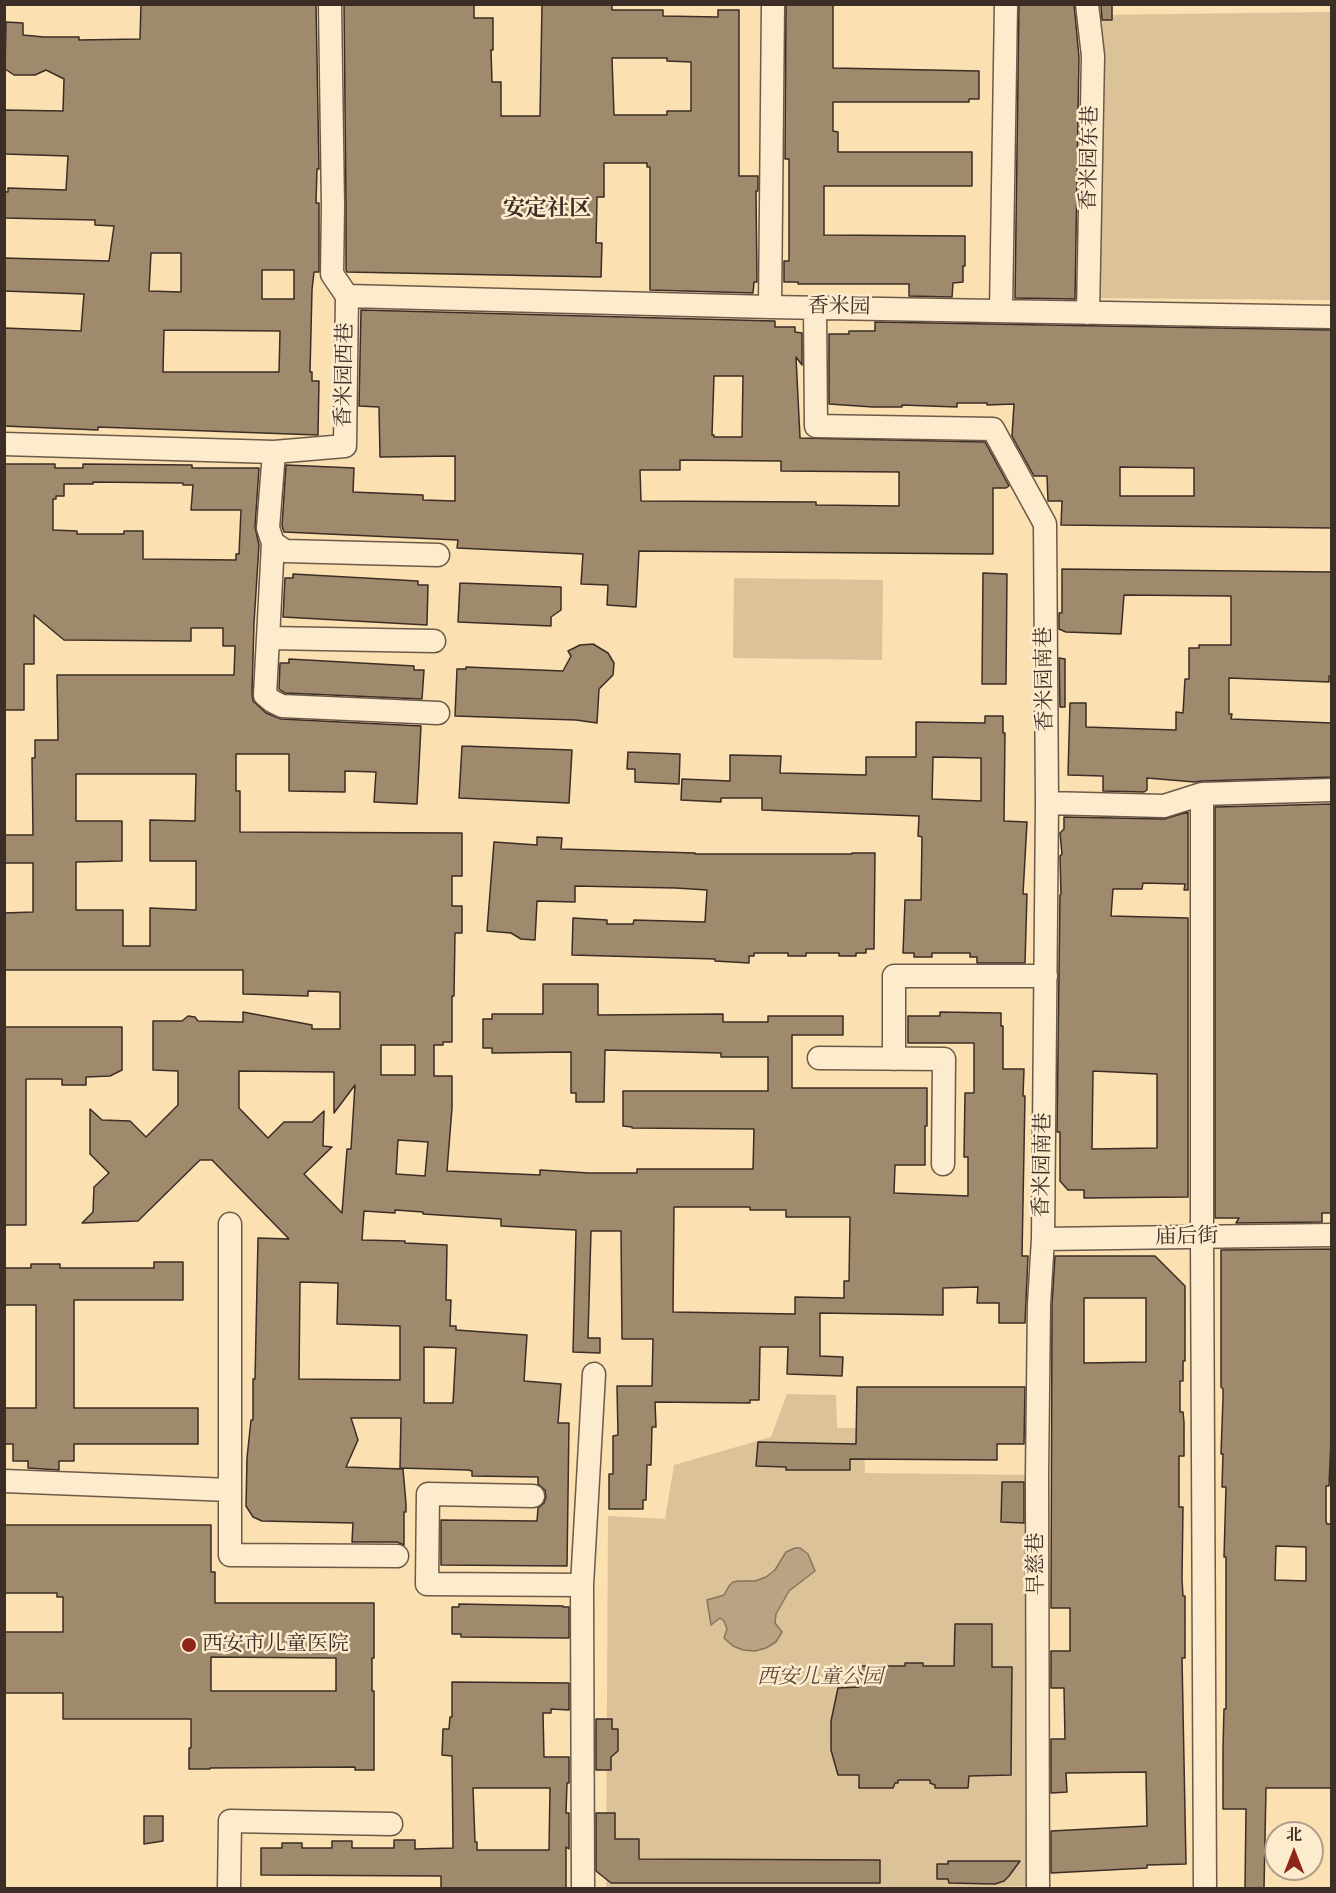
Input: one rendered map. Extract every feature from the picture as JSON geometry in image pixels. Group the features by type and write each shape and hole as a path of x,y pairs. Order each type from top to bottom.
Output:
{"street":[{"name":"香米园西巷","path":"4,444 274,452 345,446 347,296 332,274 330,4"},
{"path":"770,307 773,4"},
{"path":"1001,311 1006,4"},
{"name":"香米园东巷","path":"1087,4 1093,56 1088,313"},
{"name":"香米园","path":"347,296 815,308 1332,317"},
{"name":"香米园南巷","path":"815,308 816,426 993,429 1045,524 1047,803 1043,1239"},
{"path":"274,452 268,528 273,543 265,695 282,706 438,713"},
{"path":"273,543 285,551 438,555"},
{"path":"269,638 434,641"},
{"path":"1047,803 1164,806 1202,794 1332,790"},
{"path":"1202,794 1205,1888"},
{"path":"894,1059 894,976 1046,976"},
{"path":"819,1058 944,1059 943,1164"},
{"path":"230,1224 230,1555 397,1556"},
{"name":"庙后街","path":"1043,1239 1332,1235"},
{"name":"早慈巷","path":"1038,1888 1037,1474 1039,1304 1043,1239"},
{"path":"583,1888 582,1585 594,1374"},
{"path":"4,1481 230,1490"},
{"path":"533,1496 428,1494 427,1584 582,1585"},
{"path":"229,1888 230,1821 391,1824"}],"green space":[{"path":"1331,12 1331,300 1087,298 1096,15"},
{"path":"734,578 883,580 882,660 733,658"},
{"name":"西安儿童公园","path":"787,1394 836,1395 837,1428 863,1428 865,1473 1037,1475 1038,1886 606,1888 608,1516 665,1519 674,1465 771,1437"}],"shaded area":[{"path":"800,1548 808,1554 815,1571 789,1591 776,1614 775,1623 782,1632 776,1642 755,1651 733,1646 724,1638 727,1629 724,1621 720,1618 711,1625 707,1600 724,1595 733,1582 755,1581 766,1577 775,1570 786,1552"}],"building":[{"path":"141,4 316,4 319,169 317,169 316,203 319,203 319,272 314,272 312,290 310,372 312,372 312,381 319,381 318,435 4,426 4,328 81,331 84,294 4,291 4,258 109,261 114,226 95,225 95,220 4,218 4,192 8,192 8,188 66,190 68,156 4,154 4,110 63,111 64,79 46,70 35,75 14,75 5,69 6,22 23,23 23,35 79,37 79,40 140,39","holes":["151,253 181,253 181,292 149,291","262,270 294,270 294,299 262,299","164,330 280,331 279,372 163,372"]},
{"path":"344,4 474,4 474,18 493,18 492,82 501,82 501,116 540,116 542,4 612,4 612,10 663,10 663,16 718,17 718,10 739,10 739,176 758,176 758,191 756,191 757,282 754,282 753,293 650,290 650,167 647,167 647,163 604,163 604,197 597,197 596,243 602,243 601,277 347,272","holes":["612,58 667,58 667,61 691,62 691,111 667,111 667,115 614,115"]},
{"path":"786,4 833,4 833,68 979,71 979,99 969,99 969,102 833,102 833,131 838,132 838,152 972,152 972,186 824,186 824,235 965,236 963,282 953,283 952,297 909,296 909,284 784,282 784,261 789,261 789,159 785,159"},
{"path":"1019,4 1074,4 1079,57 1075,299 1015,298"},
{"path":"1101,4 1112,4 1112,20 1102,20"},
{"path":"361,310 775,321 775,327 795,327 795,332 802,333 802,365 796,357 800,438 985,442 1009,486 993,488 993,554 639,551 636,607 607,605 608,585 581,584 583,554 457,548 458,540 284,532 282,526 286,465 354,468 353,492 423,495 423,500 455,501 455,456 380,457 379,407 359,406","holes":["714,376 743,376 742,437 714,437 712,435","680,460 781,461 781,471 899,472 899,506 816,505 816,502 641,501 640,470 680,470"]},
{"path":"875,322 1332,330 1332,528 1061,525 1062,501 1048,501 1047,476 1034,476 1012,436 1014,404 957,403 957,407 902,405 902,407 873,407 829,404 829,334 875,331","holes":["1120,467 1194,468 1194,496 1120,496"]},
{"path":"4,464 55,464 55,468 83,468 83,464 259,468 255,527 259,545 254,623 253,701 266,713 281,719 421,726 417,804 374,802 376,772 345,771 345,792 289,791 289,754 236,754 236,791 240,791 240,832 462,833 462,876 452,876 452,906 462,906 462,933 455,933 452,1042 434,1045 434,1076 452,1076 447,1171 540,1175 540,1170 637,1173 637,1169 753,1169 754,1129 623,1126 623,1091 768,1091 768,1057 721,1057 721,1053 605,1050 604,1102 576,1102 576,1093 571,1093 571,1052 492,1053 492,1048 483,1048 483,1019 492,1019 492,1014 543,1014 543,984 598,984 598,1015 723,1014 723,1022 768,1022 768,1016 843,1016 843,1035 792,1035 792,1088 927,1088 925,1165 895,1165 894,1193 968,1196 968,1157 964,1157 965,1093 974,1093 974,1043 908,1043 908,1016 940,1016 940,1012 1001,1013 1003,1069 1024,1069 1022,1256 1028,1256 1025,1323 999,1323 999,1303 977,1303 978,1287 943,1288 943,1315 820,1313 820,1356 843,1357 842,1376 787,1374 788,1347 760,1347 759,1400 750,1400 750,1403 655,1402 656,1427 652,1427 651,1465 647,1465 646,1500 643,1500 643,1509 609,1509 609,1474 613,1474 613,1436 618,1435 617,1386 652,1386 653,1339 622,1339 621,1231 591,1231 588,1338 600,1338 600,1353 573,1352 576,1230 501,1226 501,1219 423,1214 423,1212 364,1211 362,1240 447,1245 446,1300 451,1300 450,1326 456,1326 456,1330 527,1335 524,1381 561,1384 558,1423 569,1423 567,1566 441,1565 441,1520 537,1521 538,1508 544,1503 546,1497 545,1490 538,1484 538,1477 472,1476 472,1471 468,1470 400,1468 401,1418 351,1418 358,1440 346,1467 403,1469 406,1504 404,1545 397,1542 352,1542 353,1523 262,1521 253,1517 246,1506 247,1458 251,1420 253,1420 253,1379 255,1379 258,1238 289,1239 212,1160 200,1160 138,1221 82,1223 93,1212 94,1187 109,1173 90,1154 90,1109 102,1120 130,1121 146,1137 178,1105 178,1071 153,1070 153,1021 182,1021 188,1016 195,1017 198,1021 243,1022 243,1012 312,1025 312,1029 340,1029 340,992 308,991 308,996 243,994 243,970 4,970 4,913 33,912 33,863 5,863 4,835 33,835 32,758 35,758 35,740 58,740 57,675 234,675 235,646 223,646 223,628 191,628 191,641 64,640 34,615 34,664 24,664 24,710 4,710","holes":["93,482 193,485 191,510 241,510 239,554 236,554 236,560 143,559 143,531 124,531 124,534 77,534 77,531 53,530 53,499 56,499 56,496 64,496 64,484 93,484","76,774 196,774 195,821 150,820 150,861 196,861 196,910 150,908 150,946 123,946 123,910 76,910 76,862 122,861 122,821 76,821","381,1045 415,1045 415,1075 381,1075","239,1071 334,1072 334,1113 355,1085 351,1149 347,1149 342,1213 304,1174 332,1147 323,1146 324,1111 312,1122 284,1122 268,1138 239,1108","398,1140 428,1142 425,1176 396,1174","674,1207 750,1207 750,1210 786,1210 786,1217 850,1217 849,1281 844,1281 844,1298 795,1297 795,1314 673,1312","300,1282 338,1283 337,1324 400,1326 400,1380 299,1379","424,1347 456,1348 453,1403 424,1403"]},
{"path":"1062,569 1332,572 1332,676 1329,676 1329,682 1229,678 1229,714 1232,714 1231,719 1332,723 1332,777 1195,782 1147,778 1147,790 1144,792 1103,791 1103,776 1068,775 1070,703 1086,703 1086,727 1176,730 1176,712 1183,713 1185,679 1189,679 1189,648 1199,648 1199,645 1231,645 1231,596 1124,595 1121,634 1066,632 1059,629 1059,613 1062,613"},
{"path":"983,573 1007,574 1006,684 982,684"},
{"path":"293,574 418,581 418,585 428,585 427,625 283,617 285,578 293,578"},
{"path":"460,583 561,587 561,610 551,617 551,626 458,622"},
{"path":"593,644 608,653 614,663 613,675 599,689 597,723 576,720 455,716 457,669 466,669 466,667 563,671 571,656 568,651 580,645"},
{"path":"1059,658 1065,659 1065,707 1060,707"},
{"path":"289,659 414,666 414,670 424,670 422,699 285,693 279,689 280,663 289,663"},
{"path":"985,716 1003,716 1003,733 1005,733 1004,821 1027,822 1023,894 1027,894 1025,963 977,963 977,957 970,957 970,953 932,953 932,957 914,957 914,953 903,953 905,900 921,900 922,837 918,836 919,816 762,810 762,798 721,798 721,802 681,800 682,779 730,781 730,755 781,756 780,773 866,775 866,757 916,757 916,722 985,723","holes":["933,757 981,758 981,801 932,799"]},
{"path":"462,746 572,750 569,803 459,798"},
{"path":"628,752 680,754 679,784 635,782 635,769 627,769"},
{"path":"1332,804 1332,1213 1322,1213 1322,1222 1236,1223 1239,1218 1215,1218 1215,807"},
{"path":"1188,812 1188,890 1184,890 1185,884 1143,883 1142,889 1113,889 1111,916 1188,918 1188,1197 1084,1198 1084,1190 1068,1190 1060,1181 1060,1132 1057,1132 1060,856 1062,854 1060,833 1064,829 1064,817 1164,819","holes":["1093,1071 1157,1074 1157,1148 1092,1149"]},
{"path":"537,837 562,838 561,849 695,854 875,853 874,949 866,949 866,953 856,953 856,956 839,956 839,953 806,953 806,956 788,956 788,953 754,953 754,956 749,956 749,963 715,961 715,959 572,955 573,918 607,920 607,924 633,924 634,920 705,922 707,890 676,888 575,886 575,902 537,901 535,940 521,939 511,933 487,931 494,842 537,845"},
{"path":"4,1027 122,1027 122,1070 110,1076 86,1077 86,1085 62,1085 62,1079 26,1079 26,1225 4,1225"},
{"path":"1332,1249 1332,1416 1329,1486 1326,1486 1326,1521 1327,1524 1332,1524 1332,1788 1266,1788 1264,1888 1245,1888 1246,1809 1223,1809 1224,1709 1226,1709 1226,1557 1224,1557 1226,1487 1222,1487 1223,1389 1221,1387 1221,1250","holes":["1276,1546 1306,1547 1306,1581 1275,1580"]},
{"path":"1055,1256 1155,1256 1185,1286 1185,1361 1183,1361 1183,1381 1180,1381 1180,1412 1183,1412 1184,1422 1184,1456 1179,1456 1179,1507 1183,1507 1182,1579 1183,1596 1185,1596 1185,1658 1182,1658 1186,1864 1051,1873 1051,1831 1147,1826 1146,1772 1066,1773 1067,1792 1051,1793 1051,1739 1065,1739 1064,1688 1051,1688 1051,1651 1070,1651 1070,1608 1051,1608 1052,1304","holes":["1084,1298 1146,1298 1146,1362 1084,1363"]},
{"path":"154,1262 183,1262 183,1300 74,1300 74,1408 198,1408 198,1444 74,1444 74,1461 59,1461 59,1470 28,1468 28,1461 13,1461 13,1444 4,1444 4,1408 36,1408 36,1305 4,1305 4,1268 31,1268 31,1264 60,1264 60,1268 154,1268"},
{"path":"857,1387 1025,1387 1024,1444 997,1444 997,1460 850,1459 850,1470 786,1470 786,1467 756,1466 758,1442 856,1444"},
{"path":"1002,1482 1024,1482 1024,1523 1001,1522"},
{"name":"西安市儿童医院","path":"4,1525 211,1525 211,1572 215,1572 215,1603 374,1603 372,1691 374,1691 374,1770 355,1770 355,1767 189,1769 191,1719 63,1719 63,1693 4,1693 4,1632 63,1632 63,1597 57,1597 57,1593 4,1593","holes":["211,1657 336,1658 336,1691 211,1691"]},
{"path":"459,1604 569,1607 569,1638 461,1637 461,1634 452,1634 452,1607 459,1607"},
{"path":"955,1624 992,1624 992,1667 1012,1667 1011,1775 969,1776 968,1788 935,1788 930,1780 898,1780 893,1788 859,1788 859,1775 838,1775 831,1750 831,1721 838,1688 859,1687 860,1666 905,1666 905,1663 923,1663 923,1666 954,1666"},
{"path":"452,1682 569,1683 569,1710 551,1709 551,1713 543,1713 544,1757 569,1757 566,1813 569,1813 569,1849 566,1847 566,1888 441,1888 441,1876 261,1875 261,1848 282,1848 282,1843 302,1843 302,1848 332,1848 332,1841 352,1841 352,1848 394,1848 394,1840 415,1840 415,1849 453,1848 452,1756 442,1755 443,1729 449,1729 450,1717 452,1717","holes":["473,1788 550,1788 549,1850 477,1850"]},
{"path":"596,1719 612,1719 612,1729 618,1729 618,1751 611,1757 611,1770 596,1770"},
{"path":"596,1813 615,1813 615,1839 639,1839 639,1859 880,1860 880,1883 611,1883 596,1871"},
{"path":"144,1816 163,1816 163,1841 144,1844"},
{"path":"948,1861 1020,1861 1004,1881 995,1884 949,1883 948,1879 937,1879 937,1864 948,1864"}],"place":[{"name":"西安市儿童医院","path":"189,1645"}],"district":[{"name":"安定社区","path":"547,210"}]}
